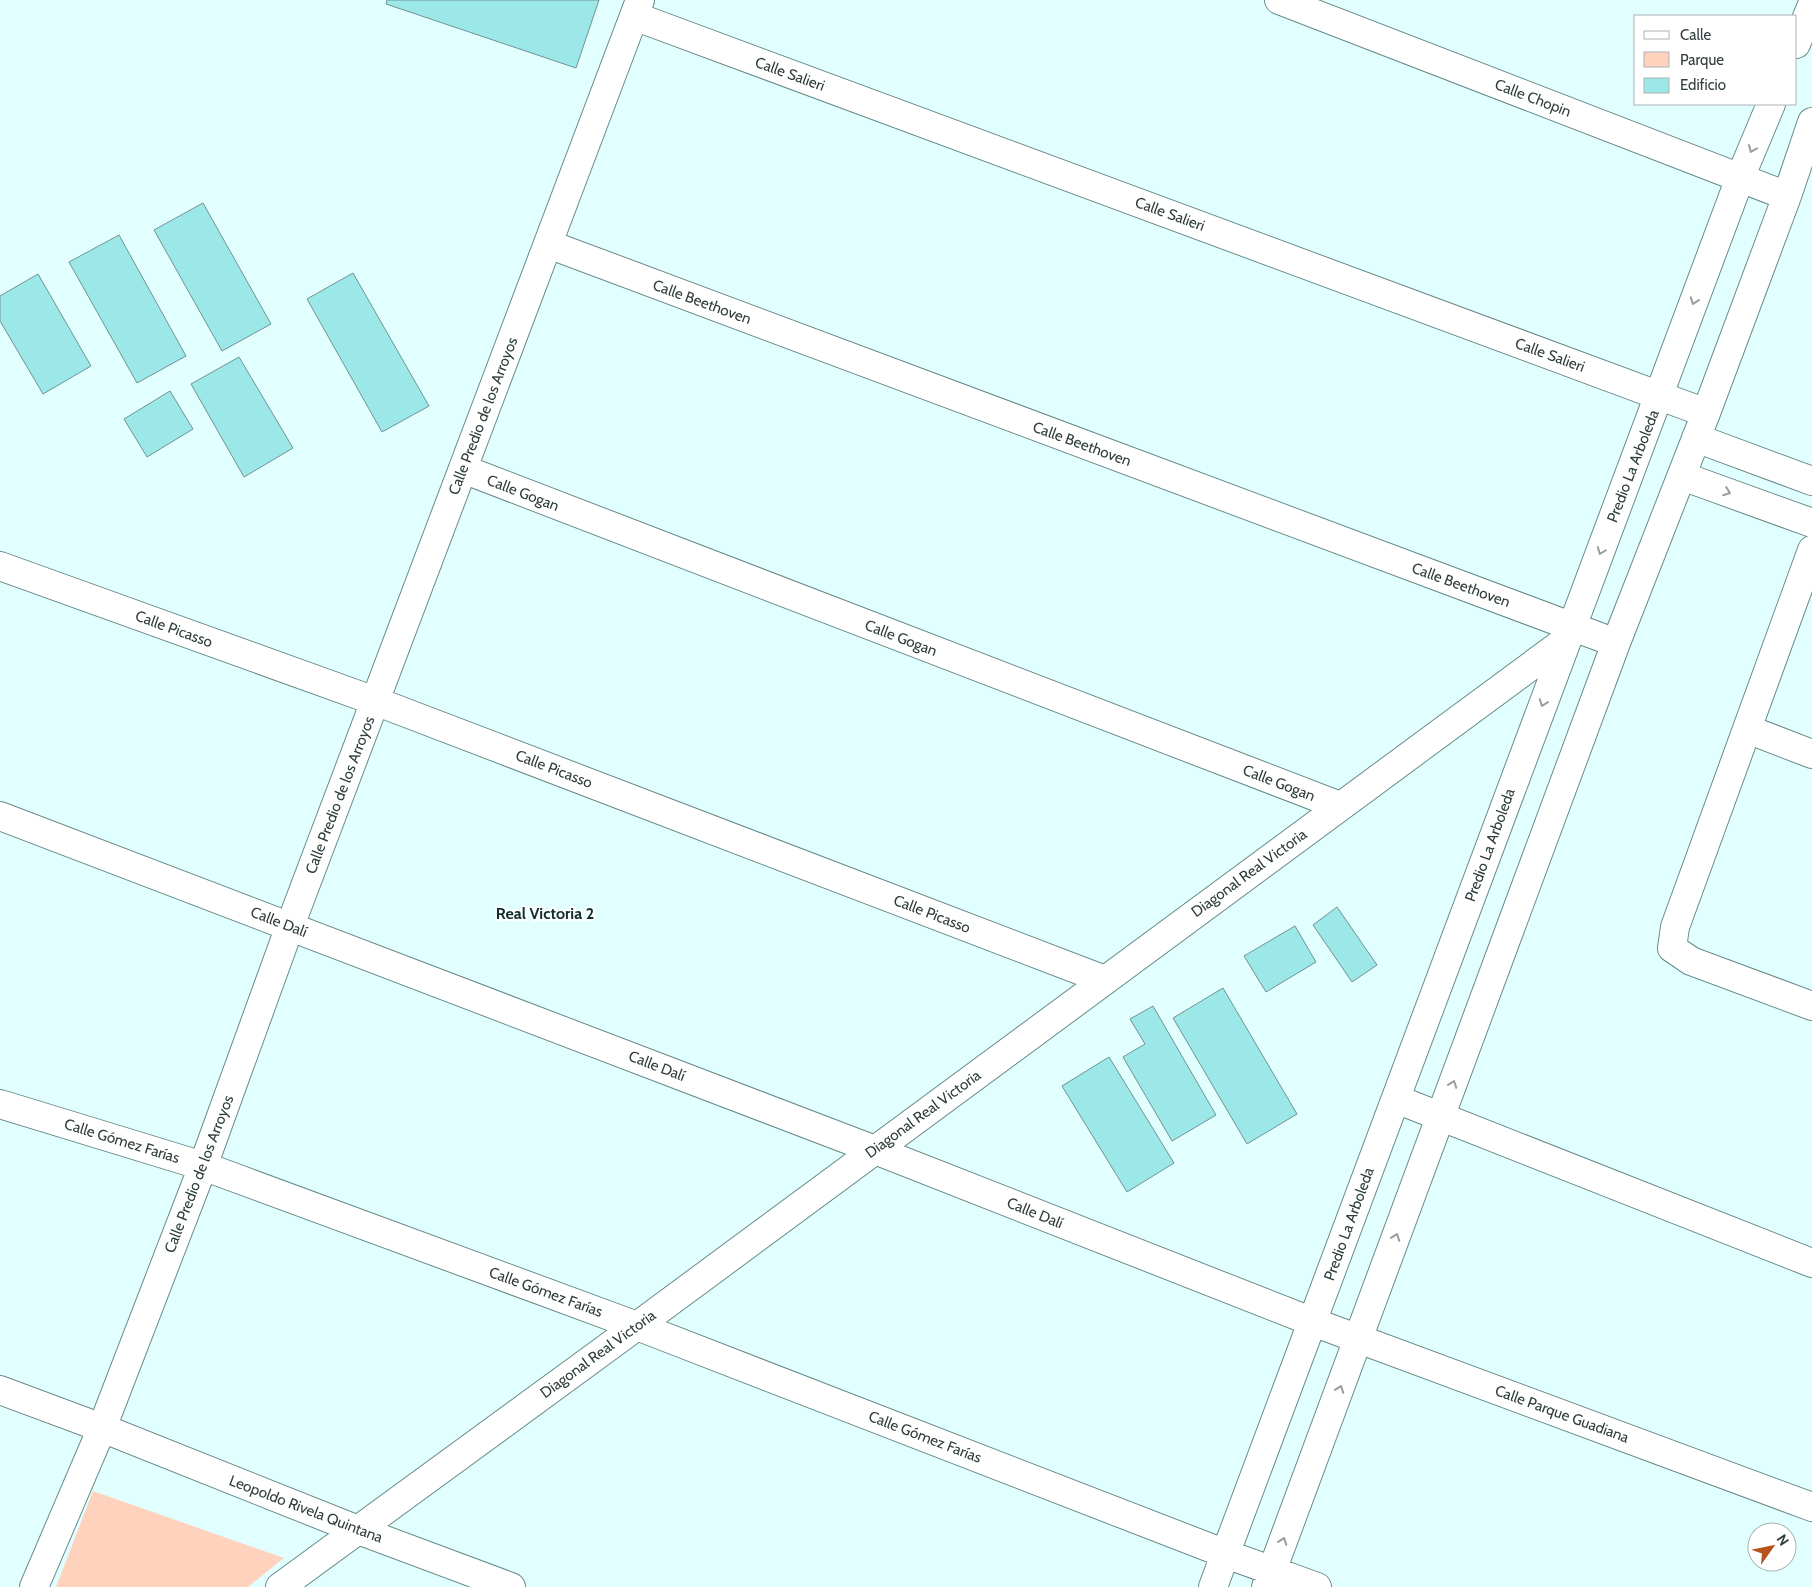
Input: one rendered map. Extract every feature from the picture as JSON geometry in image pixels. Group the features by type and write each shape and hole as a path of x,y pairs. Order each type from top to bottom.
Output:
{"street":[{"name":"Calle Chopin","path":"1279,0 1787,196"},
{"path":"1797,42 1812,5"},
{"name":"Calle Predio de los Arroyos","path":"34,1587 102,1428 204,1166 290,926 637,8"},
{"name":"Calle Salieri","path":"637,8 1659,395 1701,425 1812,481"},
{"name":"Predio La Arboleda","path":"1213,1587 1740,178 1771,105"},
{"path":"1269,1579 1616,643 1682,476 1787,196 1812,122"},
{"name":"Calle Beethoven","path":"548,244 1569,633 1616,643"},
{"name":"Calle Gogan","path":"463,469 1340,806"},
{"path":"1682,476 1812,522"},
{"path":"1812,550 1675,927 1672,948 1691,961 1812,1006"},
{"name":"Calle Picasso","path":"0,566 375,701 1105,980"},
{"name":"Diagonal Real Victoria","path":"280,1587 1105,980 1569,633"},
{"path":"1747,729 1812,754"},
{"name":"Calle Dalí","path":"0,816 875,1150 1313,1322"},
{"path":"1396,1099 1812,1263"},
{"name":"Calle Gómez Farías","path":"0,1104 204,1166 637,1326 1226,1554 1269,1579 1316,1587"},
{"name":"Calle Parque Guadiana","path":"1313,1322 1812,1507"},
{"name":"Leopoldo Rivela Quintana","path":"0,1390 102,1428 358,1530 511,1587"}],"green space":[{"path":"93,1491 284,1558 248,1587 56,1587"}],"building":[{"path":"387,0 599,0 576,68 386,4"},
{"path":"203,203 271,324 222,351 154,230"},
{"path":"119,235 186,356 137,383 69,262"},
{"path":"353,273 429,406 382,432 307,299"},
{"path":"38,274 91,366 43,394 0,321 0,296"},
{"path":"239,357 293,448 244,477 191,384"},
{"path":"170,391 193,429 147,457 124,419"},
{"path":"1337,907 1377,965 1352,982 1313,925"},
{"path":"1295,926 1316,962 1266,992 1244,956"},
{"path":"1223,988 1297,1114 1247,1144 1173,1018"},
{"path":"1153,1006 1216,1115 1172,1141 1123,1057 1145,1044 1130,1019"},
{"path":"1109,1057 1174,1163 1127,1192 1062,1086"}],"district":[{"name":"Real Victoria 2","path":"545,913"}]}
